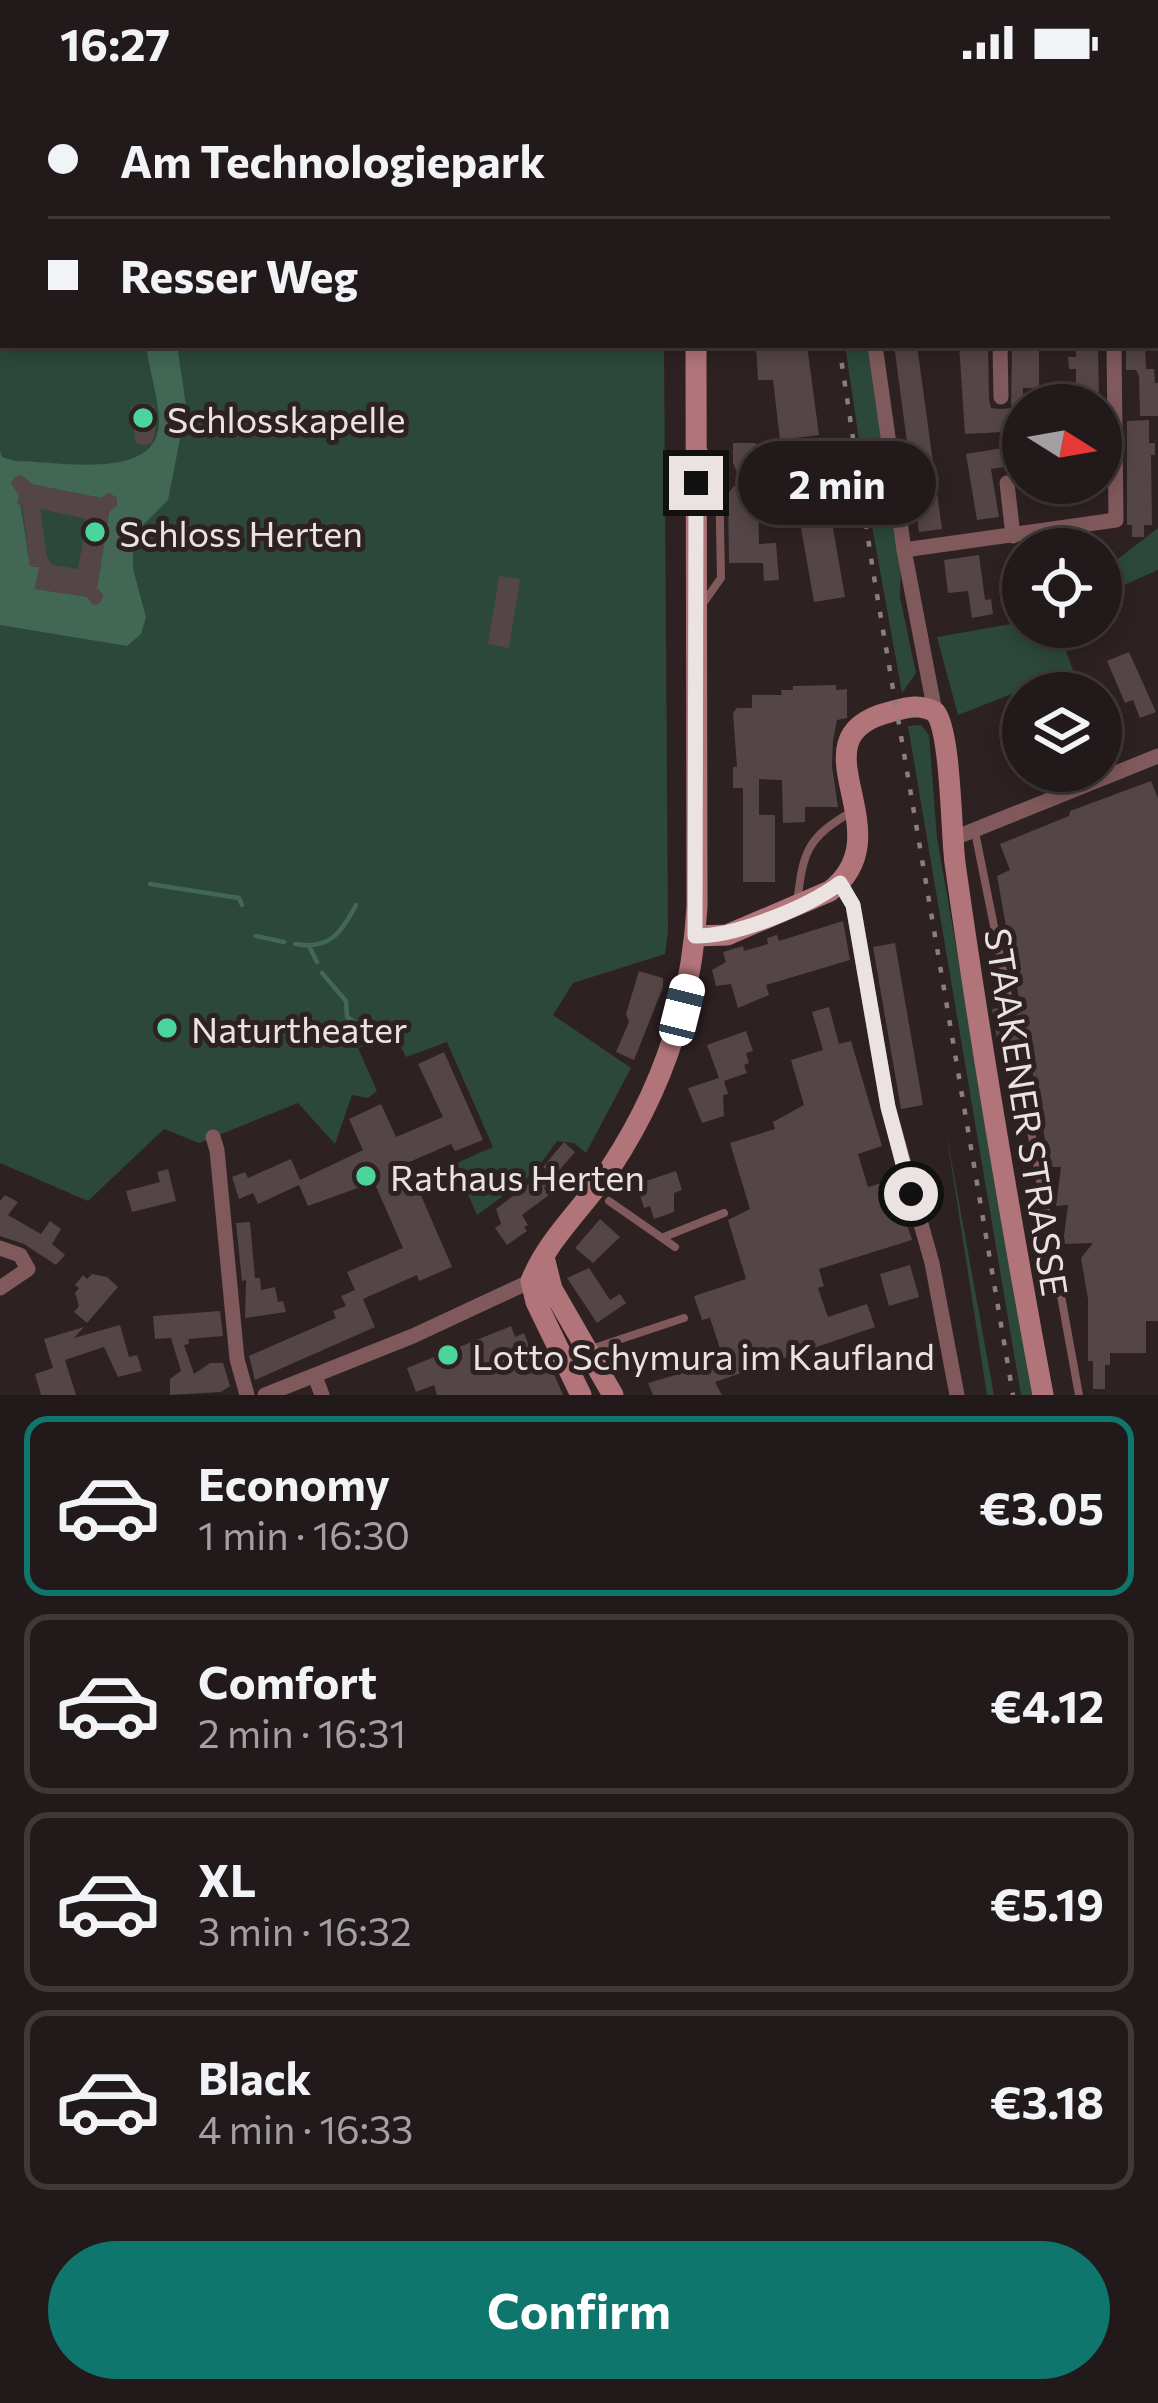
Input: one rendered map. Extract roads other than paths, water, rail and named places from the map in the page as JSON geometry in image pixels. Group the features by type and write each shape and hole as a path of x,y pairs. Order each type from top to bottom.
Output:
{"main road":[{"path":"581,1395 536,1302 531,1281 611,1166 653,1090 682,1010 695,936 696,348"},
{"path":"695,936 727,934 840,883 857,854 859,840 845,752 853,728 862,720 910,707 929,707 934,712"},
{"name":"STAAKENER STRASSE","path":"934,712 944,732 952,839 977,1019 1043,1395"},
{"path":"544,1257 551,1289 613,1395"}],"street":[{"path":"875,348 904,550 934,712"},
{"path":"1000,348 1001,397"},
{"path":"1064,528 1116,520 1114,348"},
{"path":"904,550 1002,537"},
{"path":"952,839 1158,756"},
{"path":"840,883 853,905 888,1107 936,1281 957,1395"},
{"path":"213,1137 237,1359 247,1395"},
{"path":"0,1248 20,1256 28,1269 0,1288"},
{"path":"265,1395 531,1281"},
{"path":"315,1376 322,1395"}],"lane":[{"path":"796,906 806,850 818,834 855,811"},
{"path":"975,831 1010,1006"},
{"path":"1018,1064 1079,1395"},
{"path":"609,1202 675,1247"},
{"path":"662,1237 724,1214"},
{"path":"588,1350 684,1318"}],"waterway":[{"path":"150,884 239,898 242,905"},
{"path":"295,944 326,942 356,905"},
{"path":"256,936 284,942"},
{"path":"309,946 317,962"},
{"path":"322,973 346,1001 347,1017 367,1030"}],"railway":[{"path":"839,348 1013,1395"}],"place":[{"name":"Schlosskapelle","path":"143,418"},
{"name":"Schloss Herten","path":"95,532"},
{"name":"Naturtheater","path":"167,1028"},
{"name":"Rathaus Herten","path":"366,1176"},
{"name":"Lotto Schymura im Kaufland","path":"448,1355"}]}
